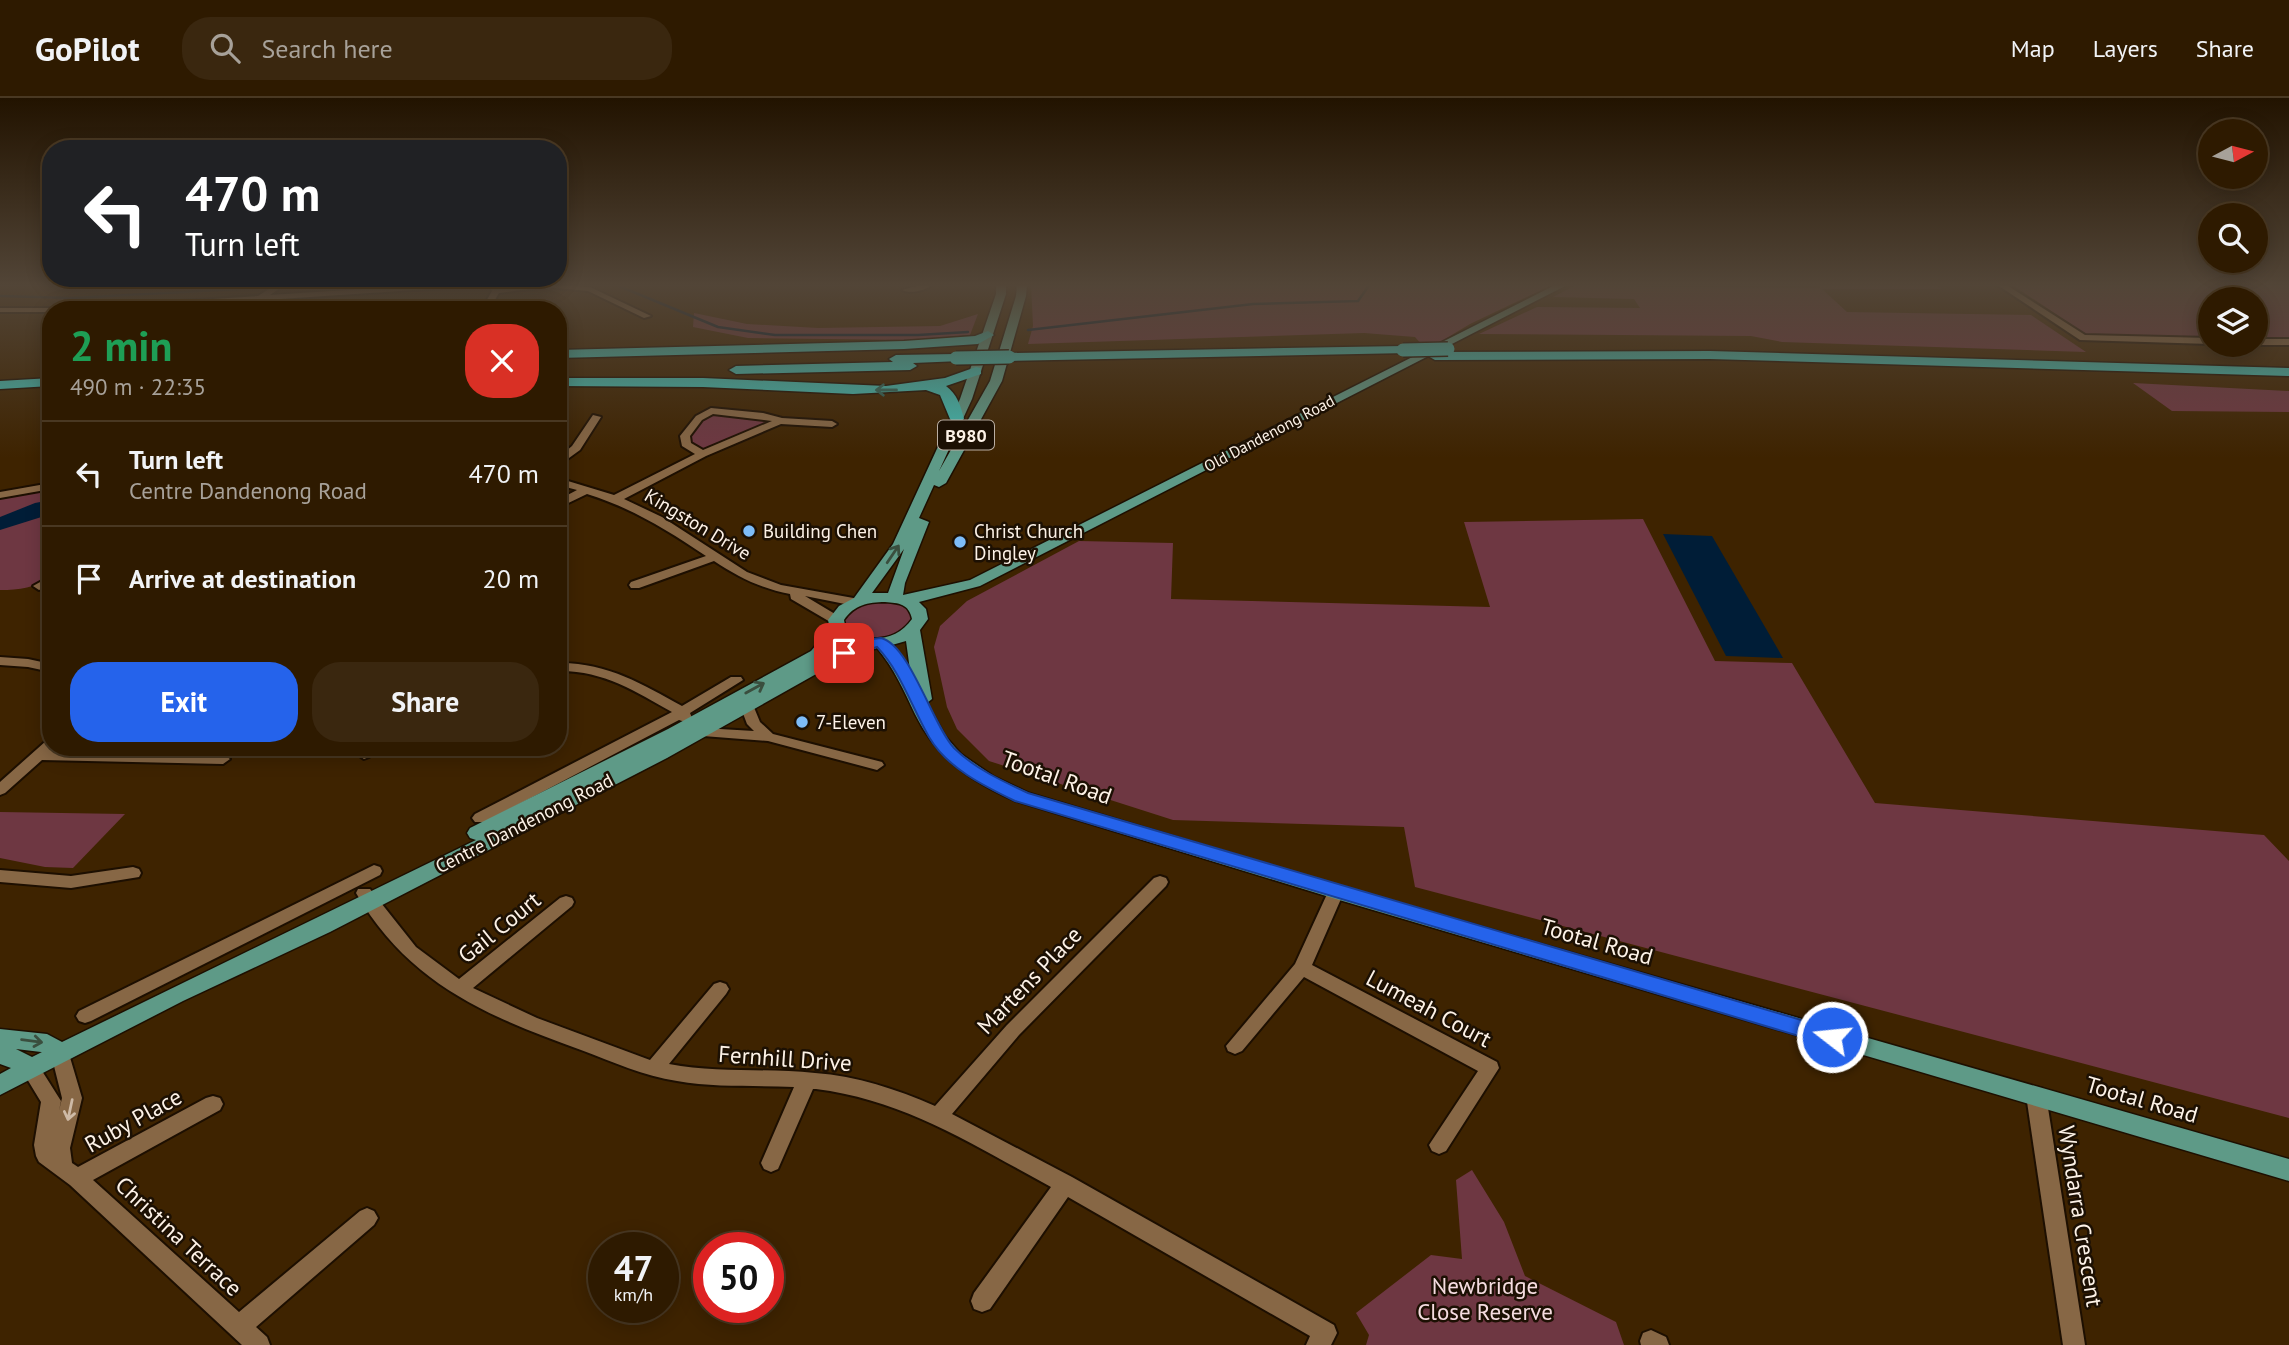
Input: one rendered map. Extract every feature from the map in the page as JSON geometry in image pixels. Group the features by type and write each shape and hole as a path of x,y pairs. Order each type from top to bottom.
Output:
{"highway":[{"path":"567,354 981,342"},
{"path":"567,373 1006,359 1396,353 1448,349 1705,349 2289,364"},
{"path":"1396,353 1435,356 1710,355 2289,372"},
{"path":"567,366 955,362"},
{"path":"928,386 976,371"},
{"path":"567,382 720,382 889,390 939,387 947,392 953,401 957,418"},
{"path":"0,385 42,383"},
{"path":"0,395 42,393"}],"main road":[{"path":"976,371 1006,359 986,342"},
{"name":"B980","path":"837,625 842,610 857,602 904,537 957,418 986,342"},
{"name":"B980","path":"901,599 897,583 934,492 988,397 1006,359 1010,342"},
{"name":"Old Dandenong Road","path":"875,643 901,637 916,623 975,583 1449,342"},
{"name":"Old Dandenong Road","path":"857,602 901,599 975,583"},
{"path":"901,599 918,609 916,623"},
{"name":"Tootal Road","path":"916,623 924,710"},
{"path":"837,625 849,639 875,643"},
{"name":"Centre Dandenong Road","path":"736,709 817,654 837,625"},
{"name":"Tootal Road","path":"875,643 898,660 937,737 950,753 970,770 1001,788 1051,807 2289,1170"},
{"name":"Centre Dandenong Road","path":"0,1085 60,1054 170,986 367,897 693,722 736,709 828,661 875,643"},
{"path":"0,1038 47,1043 60,1054"},
{"path":"0,1054 18,1059 30,1069"}],"street":[{"path":"702,454 686,444 685,436 700,416 709,410 726,409 780,421 832,424"},
{"path":"567,456 576,448 596,417"},
{"path":"615,499 702,454 780,421"},
{"name":"Kingston Drive","path":"567,483 615,499 668,524 743,575 778,588 857,602"},
{"path":"0,495 42,488"},
{"path":"567,500 587,489"},
{"path":"635,585 715,557"},
{"name":"Kingston Drive","path":"778,588 837,625"},
{"path":"0,661 42,666"},
{"path":"567,666 584,665 605,671 693,722 768,737 877,765"},
{"name":"Centre Dandenong Road","path":"480,818 693,722 736,680"},
{"path":"693,722 736,709 768,737"},
{"path":"0,790 42,752"},
{"path":"85,756 223,759"},
{"name":"Centre Dandenong Road","path":"85,1016 170,986 374,871"},
{"path":"0,876 71,882 133,873"},
{"name":"Martens Place","path":"938,1116 1013,1030 1160,881"},
{"path":"1235,1046 1302,968 1336,892"},
{"name":"Fernhill Drive","path":"367,897 417,958 498,1010 654,1069 680,1075 807,1080 868,1089 938,1116 1065,1184 1322,1339"},
{"name":"Gail Court","path":"460,988 566,902"},
{"name":"Lumeah Court","path":"1302,968 1490,1068 1439,1145"},
{"path":"654,1069 720,989"},
{"path":"60,1054 72,1098 60,1148 70,1172"},
{"name":"Christina Terrace","path":"30,1069 51,1101 44,1144 46,1156 70,1172 259,1345"},
{"path":"771,1163 807,1080"},
{"name":"Wyndarra Crescent","path":"2036,1096 2074,1345"},
{"name":"Ruby Place","path":"70,1172 213,1104"},
{"path":"982,1301 1065,1184"},
{"path":"239,1327 367,1218"}],"green space":[{"path":"1029,342 1083,342 1028,344"},
{"path":"1420,342 1440,342 1435,345 1422,345"},
{"path":"1788,342 2071,342 2086,352"},
{"path":"2133,383 2289,391 2289,412 2172,411"},
{"path":"707,412 771,421 709,448 695,448 690,444 688,435"},
{"path":"42,492 42,581 27,588 0,590 0,499"},
{"path":"1643,519 1715,661 1792,663 1875,803 2264,835 2289,861 2289,1118 1415,887 1404,827 1173,820 989,761 957,729 947,707 934,647 940,626 967,601 1079,541 1173,543 1171,599 1490,607 1464,522"},
{"path":"887,600 906,605 913,617 900,631 891,636 869,639 850,633 843,626 846,613 863,603"},
{"path":"0,812 125,814 73,868 45,867 0,858"},
{"name":"Newbridge Close Reserve","path":"1472,1170 1504,1222 1525,1276 1616,1322 1624,1345 1366,1345 1369,1335 1356,1313 1431,1255 1462,1259 1456,1180"}],"water":[{"path":"42,502 42,517 0,530 0,517"},
{"path":"1663,534 1712,536 1783,658 1726,656"}],"place":[{"name":"Building Chen","path":"749,531"},
{"name":"Christ Church Dingley","path":"960,542"},
{"name":"7-Eleven","path":"802,722"}],"route":[{"path":"844,653 869,643 881,642 898,660 937,737 950,753 988,781 1021,797 1832,1037"}]}
